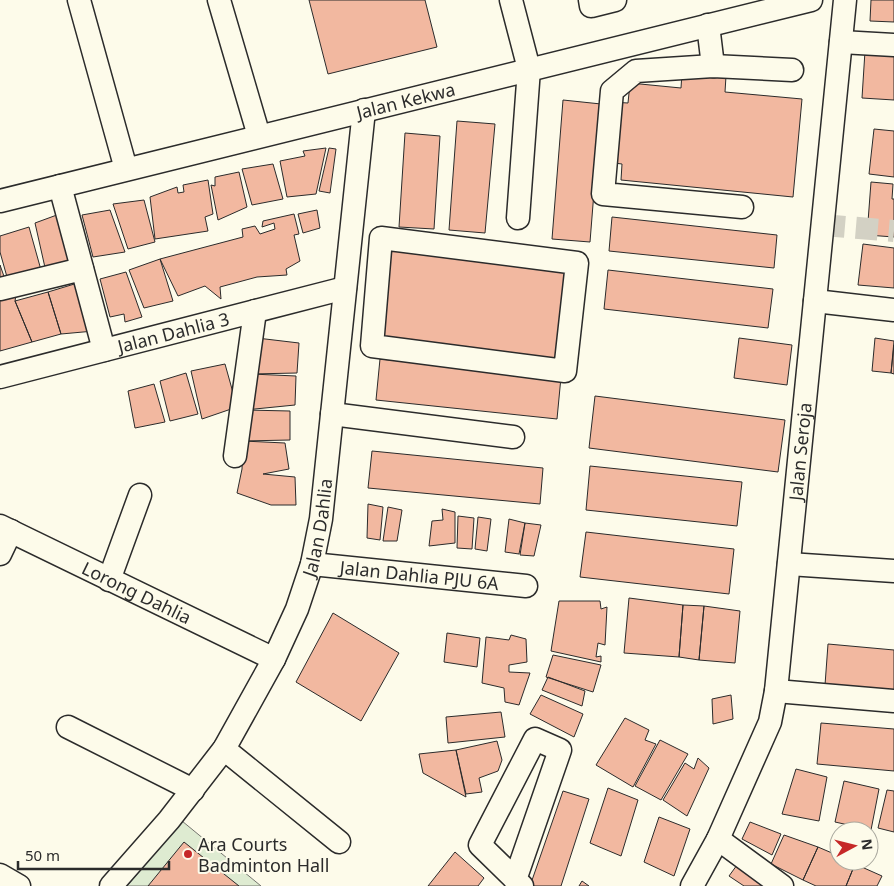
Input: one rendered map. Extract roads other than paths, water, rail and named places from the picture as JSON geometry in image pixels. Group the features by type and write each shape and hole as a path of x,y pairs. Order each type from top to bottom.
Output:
{"street":[{"path":"79,0 126,169"},
{"path":"219,0 259,136"},
{"path":"512,0 528,69 518,218"},
{"path":"590,0 591,6 615,0"},
{"name":"Jalan Kekwa","path":"0,201 811,0"},
{"path":"816,0 844,5"},
{"name":"Jalan Seroja","path":"692,886 718,839 770,722 776,691 844,5"},
{"path":"708,26 713,66"},
{"path":"841,42 894,45"},
{"path":"742,206 603,194 612,91 636,71 713,66 792,70"},
{"name":"Jalan Dahlia","path":"111,886 193,790 224,750 274,659 297,609 312,564 321,519 364,110"},
{"path":"60,186 104,350"},
{"path":"381,238 577,263 565,371 372,346 374,300 381,238"},
{"path":"0,289 82,269"},
{"path":"345,292 374,300"},
{"name":"Jalan Dahlia 3","path":"0,377 255,311 345,292"},
{"path":"815,301 894,310"},
{"path":"235,456 255,311"},
{"path":"341,326 372,329"},
{"path":"332,414 513,437"},
{"path":"109,580 140,495"},
{"path":"0,554 6,529"},
{"name":"Lorong Dahlia","path":"6,529 274,659"},
{"name":"Jalan Dahlia PJU 6A","path":"312,564 526,586"},
{"path":"789,564 894,571"},
{"path":"776,691 894,701"},
{"path":"68,727 193,790"},
{"path":"535,739 560,750 519,883 480,845 535,739"},
{"path":"224,750 339,842"},
{"path":"718,839 782,886"},
{"path":"0,875 19,886"}],"tunnel":[{"path":"823,225 894,231"}],"place":[{"name":"Ara Courts Badminton Hall","path":"188,854"}]}
